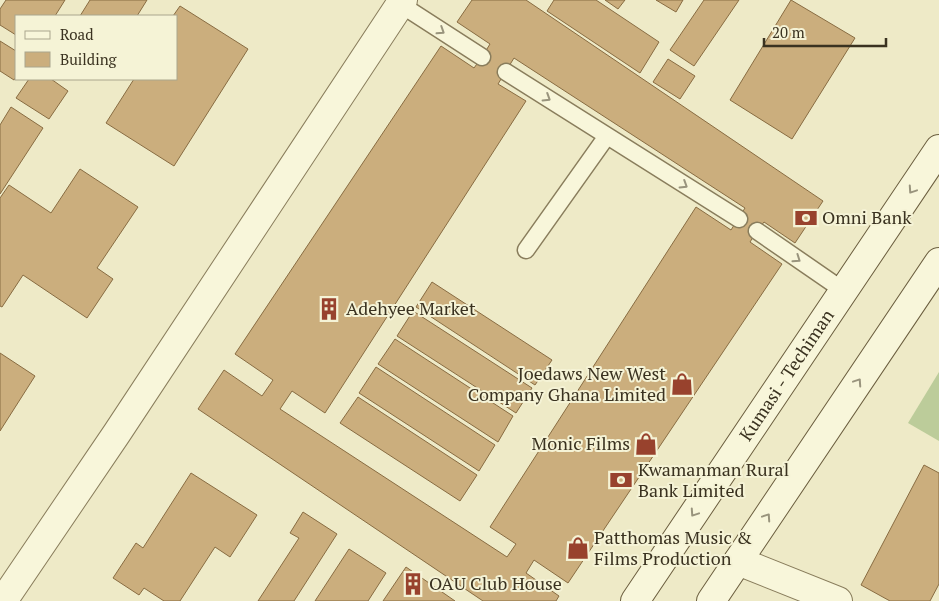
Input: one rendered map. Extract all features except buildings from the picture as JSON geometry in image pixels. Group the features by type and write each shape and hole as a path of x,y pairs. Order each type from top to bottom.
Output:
{"main road":[{"path":"2,601 117,433 401,2"},
{"name":"Kumasi - Techiman","path":"635,601 939,149"},
{"path":"711,601 939,262"},
{"path":"738,561 838,601"}],"lane":[{"path":"401,2 482,57"},
{"path":"506,72 739,219"},
{"path":"526,250 607,136"},
{"path":"757,231 844,291"}],"green space":[{"path":"939,372 939,441 908,423"}],"place":[{"name":"Omni Bank","path":"806,218"},
{"name":"Adehyee Market","path":"329,309"},
{"name":"Joedaws New West Company Ghana Limited","path":"682,384"},
{"name":"Monic Films","path":"646,444"},
{"name":"Kwamanman Rural Bank Limited","path":"621,480"},
{"name":"Patthomas Music & Films Production","path":"578,548"},
{"name":"OAU Club House","path":"413,584"}]}
